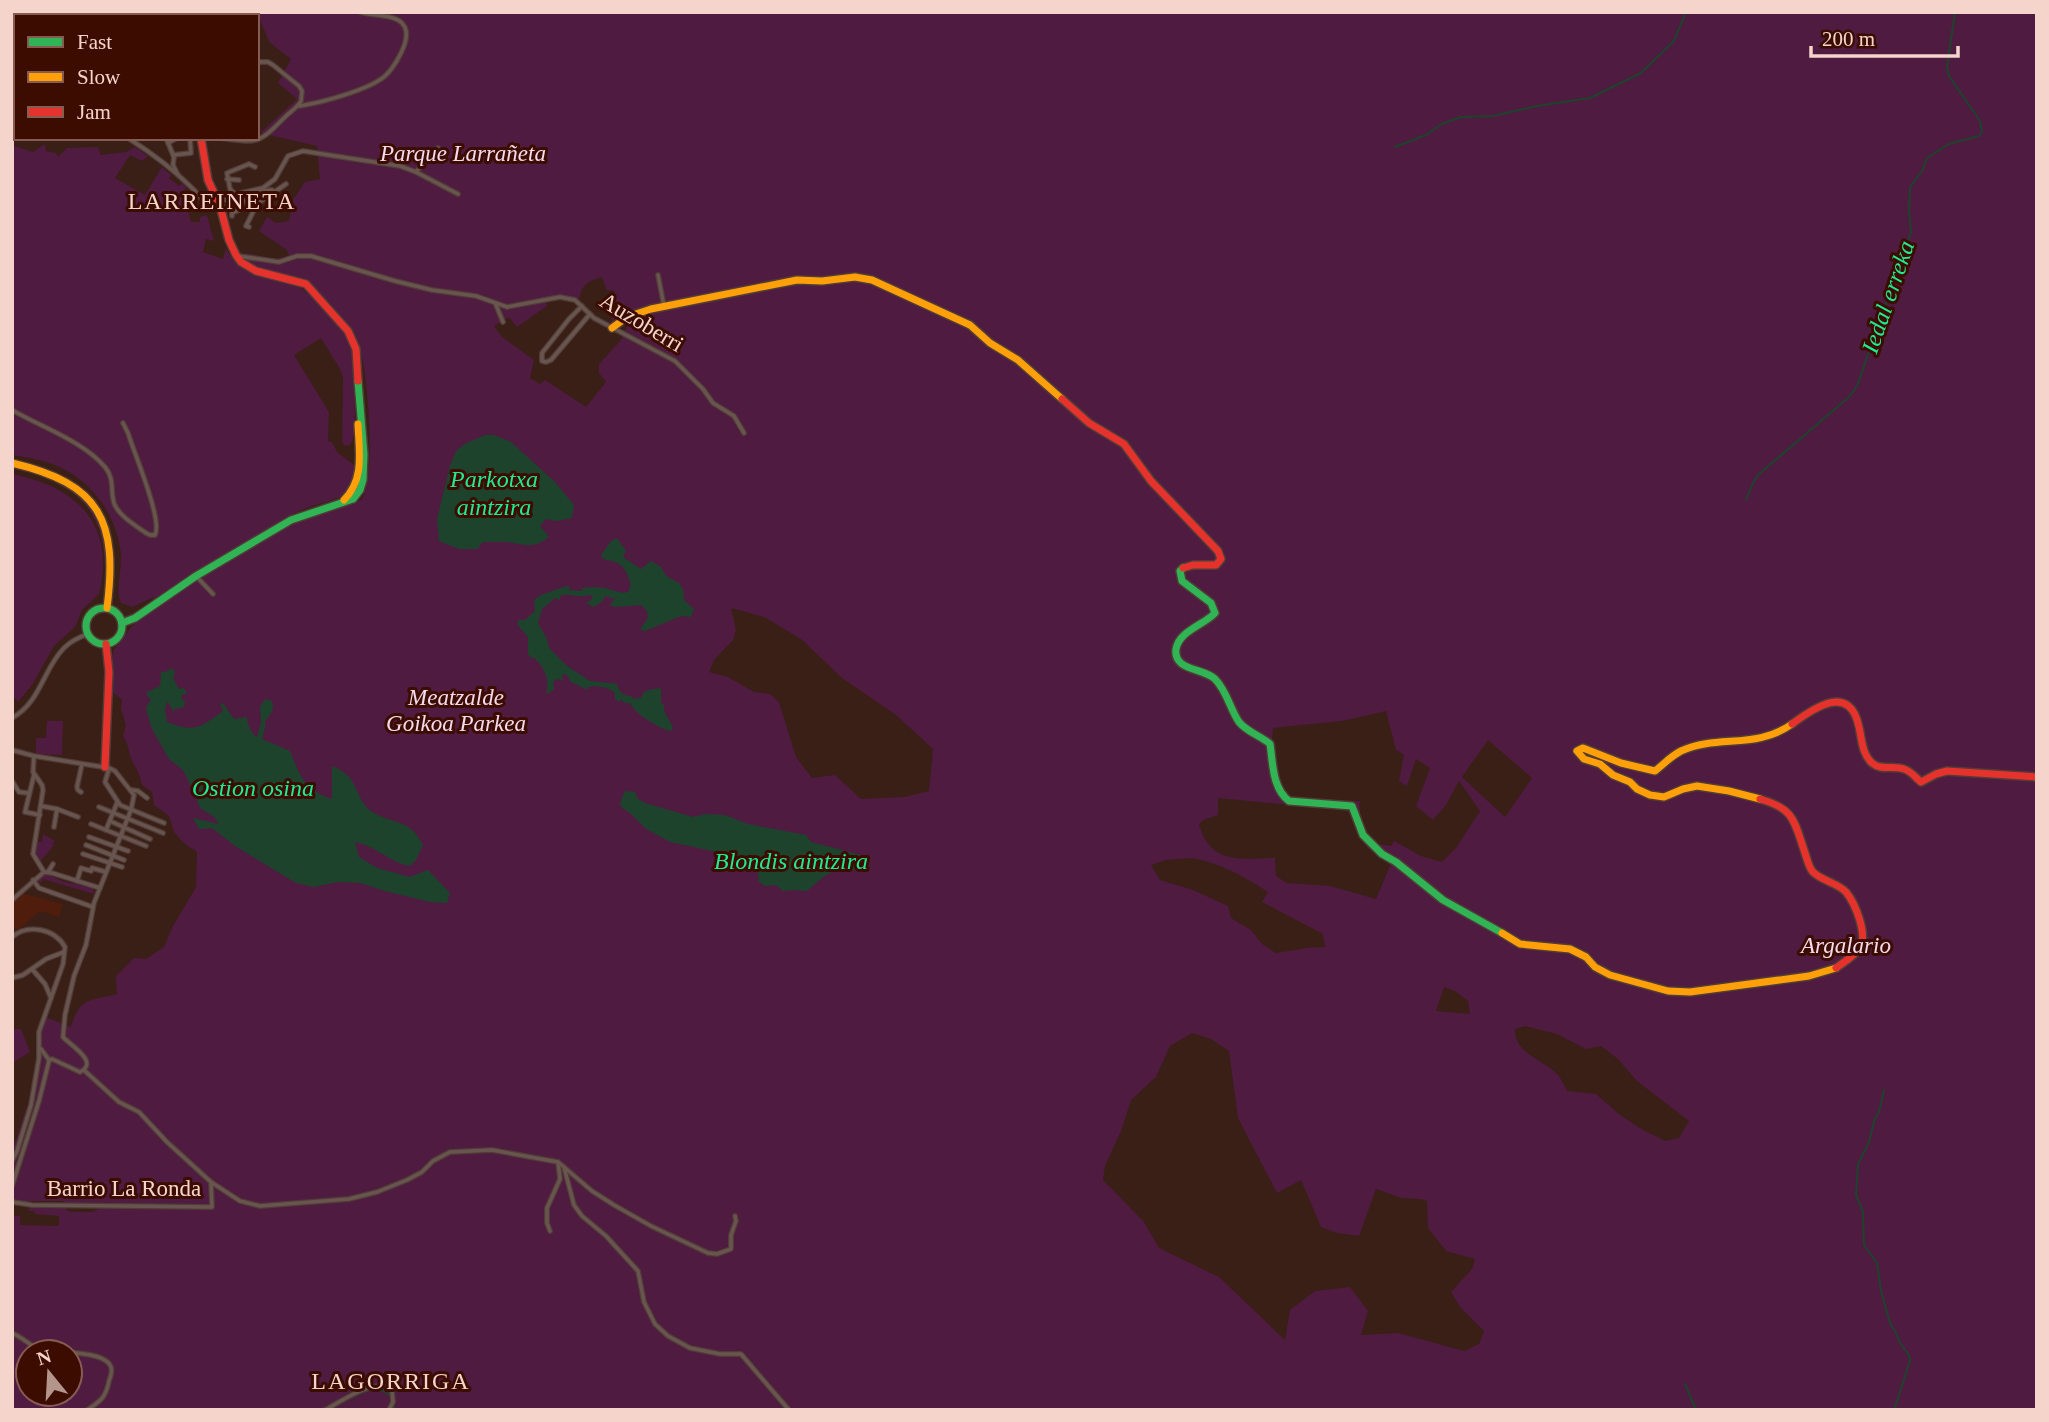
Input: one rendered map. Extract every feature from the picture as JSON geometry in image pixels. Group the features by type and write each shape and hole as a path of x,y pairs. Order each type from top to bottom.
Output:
{"street":[{"path":"236,140 260,140 299,106 354,91 387,75 404,47 407,33 405,27 394,19 360,12"},
{"path":"259,62 273,65 299,86 302,96 299,106"},
{"path":"131,140 153,154 190,186 199,198 216,199 238,196 241,193 274,192"},
{"path":"173,155 191,153 190,140"},
{"path":"122,623 145,612 196,576 291,520 353,499 363,480 360,383 352,336 306,284 255,271 236,257 230,247 207,176 202,140"},
{"path":"167,141 178,176"},
{"path":"416,172 438,148"},
{"path":"258,191 275,179 288,156 307,152 391,164 416,172 458,194"},
{"path":"255,167 243,164 228,172 227,179 230,189 243,202 257,204"},
{"path":"227,179 239,180"},
{"path":"249,228 246,226 257,204 286,184"},
{"path":"232,216 243,202"},
{"name":"Auzoberri","path":"236,257 279,262 294,257 311,256 395,281 432,290 476,296 507,307 560,298 575,300 590,314 612,328 682,367 713,402 734,416 744,433"},
{"path":"658,275 664,306"},
{"path":"612,328 621,319 635,313 797,280 872,280 956,317 990,343 1009,353 1089,423 1124,444 1150,481 1218,551 1220,559 1214,566 1191,565 1180,570 1182,580 1211,603 1215,613 1183,636 1175,649 1176,657 1179,663 1217,680 1239,721 1270,744 1282,798 1289,801 1352,806 1368,843 1443,900 1520,944 1570,950 1586,957 1595,967 1610,975 1668,991 1690,992 1794,978 1836,968 1849,960 1862,945 1863,935 1860,919 1845,891 1813,872 1793,817 1774,803 1728,790 1698,786 1664,797 1650,795 1613,775 1600,764 1584,759 1579,755 1579,749 1655,771 1673,755 1701,744 1753,742 1779,732 1819,705 1834,701 1845,704 1855,713 1859,721 1862,748 1876,767 1905,769 1922,782 1947,771 2037,777"},
{"path":"496,305 503,322"},
{"path":"582,306 542,353 542,361 551,360 590,314"},
{"path":"12,410 95,456 108,470 113,482 112,494 117,509 150,536 155,535 157,527 150,498 123,423"},
{"path":"12,463 41,469 66,480 79,490 99,514 110,550 107,608"},
{"path":"196,576 214,594"},
{"path":"107,608 116,613 122,623 120,634 106,644 96,642 88,634 87,623 96,610 107,608"},
{"path":"12,718 34,698 54,661 65,647 88,634"},
{"path":"106,644 109,672 105,782 116,796 117,802 106,830"},
{"path":"12,750 107,768 115,771 134,795 131,810 93,907 86,945 74,976 62,1032 65,1041 76,1047 84,1056 87,1063 85,1070"},
{"path":"34,756 34,775 25,812 40,815"},
{"path":"81,792 77,787 82,764"},
{"path":"34,775 42,785 33,854 46,872 100,888"},
{"path":"12,780 19,792 29,793"},
{"path":"132,790 147,798"},
{"path":"117,802 164,822"},
{"path":"41,806 78,817"},
{"path":"99,807 163,833"},
{"path":"54,827 57,809"},
{"path":"110,821 150,839"},
{"path":"91,824 146,846"},
{"path":"89,837 128,851"},
{"path":"86,845 124,860"},
{"path":"83,854 122,867"},
{"path":"12,900 53,864"},
{"path":"77,881 81,868 91,871 92,867 106,872"},
{"path":"33,880 39,888 93,907"},
{"path":"12,937 27,929 47,932 56,936 65,947 64,964 39,1032 37,1081 32,1105 12,1161"},
{"path":"12,978 23,975 46,959 64,952"},
{"path":"32,969 45,984 51,998"},
{"path":"40,1047 50,1060"},
{"name":"Barrio La Ronda","path":"12,1185 37,1110 50,1060 56,1060 76,1071 85,1070 119,1102 139,1112 211,1182 246,1203 269,1207 349,1199 407,1180 450,1152 492,1150 561,1163"},
{"path":"561,1163 614,1205 708,1253 717,1254 731,1249 735,1216"},
{"path":"550,1231 547,1208 560,1179 561,1163"},
{"path":"561,1163 574,1205 638,1271 644,1302 655,1324 668,1336 690,1348 720,1354 741,1354 789,1410"},
{"name":"Barrio La Ronda","path":"12,1204 212,1207 211,1182"},
{"path":"12,1204 23,1207"},
{"path":"12,1333 23,1337 39,1349 74,1352 107,1361 111,1366 107,1394 102,1401 87,1410"},
{"path":"325,1410 376,1385 387,1386 392,1390 393,1402 389,1410"}],"shaded area":[{"path":"22,893 63,904 59,917 40,911 18,930 12,925 12,903"}],"green space":[{"path":"28,12 146,12 146,14"},
{"path":"256,12 2037,12 2037,1410 12,1410 12,1216 20,1216 20,1225 59,1226 59,1216 35,1214 34,1211 29,1211 29,1208 64,1207 70,1212 91,1212 101,1208 72,1207 63,1201 12,1204 12,1152 31,1094 38,1051 36,1036 43,1016 71,1027 82,1005 117,994 116,976 134,958 146,959 164,947 196,887 197,853 174,832 169,816 154,805 152,792 142,785 123,736 126,725 121,709 122,700 111,691 113,651 132,626 150,613 153,597 133,607 121,603 121,555 114,525 107,511 88,487 77,477 49,463 12,455 12,145 33,152 45,144 46,151 56,153 58,157 67,148 98,147 101,155 126,152 135,147 148,156 142,161 130,155 115,178 145,195 162,167 171,175 169,178 179,186 182,183 187,188 180,193 186,202 191,222 200,222 200,217 207,215 214,241 206,239 203,252 223,259 226,248 238,266 245,270 297,286 324,308 339,326 353,355 355,419 350,445 345,446 342,442 343,378 321,338 294,355 329,412 328,441 354,465 354,484 343,495 295,513 274,525 285,527 361,500 369,472 370,449 368,398 362,355 350,328 323,296 307,282 263,271 242,259 246,253 274,259 289,256 287,250 259,231 267,217 276,223 289,221 291,211 288,207 305,182 320,179 317,146 260,133 297,99 278,83 291,59 270,43","holes":["602,277 607,291 614,290 616,298 610,322 623,316 628,324 621,340 599,364 599,373 606,382 586,407 545,380 540,384 530,378 534,360 502,337 494,326 509,317 517,327 547,306 544,298 564,295 579,300 582,290 592,280","731,608 764,617 801,639 842,678 896,715 933,749 929,791 905,797 861,799 835,775 812,778 796,757 779,702 770,694 754,692 728,677 709,672 714,660 733,640 736,630","1386,711 1396,750 1404,755 1399,781 1407,786 1416,759 1430,768 1416,806 1433,820 1446,805 1459,781 1480,811 1456,848 1442,862 1421,856 1394,841 1391,846 1372,843 1362,824 1360,801 1290,799 1283,796 1272,740 1273,728 1342,721","1488,740 1532,778 1505,817 1462,777","1218,798 1345,807 1353,814 1366,846 1391,863 1376,899 1330,886 1287,883 1276,876 1275,858 1228,857 1211,847 1199,824 1218,815","1191,858 1231,871 1268,892 1262,902 1323,934 1325,947 1276,953 1262,944 1251,930 1231,918 1228,906 1193,890 1160,880 1151,865 1166,860","1444,987 1468,1001 1470,1014 1436,1011","1525,1026 1557,1034 1586,1049 1601,1046 1618,1059 1637,1081 1689,1121 1679,1138 1665,1141 1643,1130 1596,1094 1567,1091 1557,1074 1519,1044 1515,1029","1192,1033 1211,1039 1229,1051 1238,1118 1277,1193 1301,1180 1321,1227 1337,1233 1359,1236 1376,1189 1402,1198 1427,1201 1428,1228 1446,1251 1475,1259 1472,1269 1451,1292 1460,1307 1484,1331 1479,1344 1464,1351 1398,1333 1361,1335 1368,1311 1350,1287 1315,1291 1290,1310 1285,1340 1219,1277 1159,1248 1144,1222 1103,1180 1105,1166 1131,1100 1156,1077 1170,1046"]},
{"path":"12,467 54,479 71,489 85,501 103,533 107,553 107,577 100,533 83,502 70,490 53,481"},
{"path":"12,474 55,488 73,499 96,529 102,548 103,569 99,594 82,610 75,627 54,646 32,685 18,702 12,695"},
{"path":"47,721 63,721 62,755 36,754 36,738 46,738"},
{"path":"43,834 55,841 41,861 34,851 35,841 42,842"},
{"path":"45,874 66,882 93,887 94,894 43,879 40,884 38,879"},
{"path":"21,1029 30,1052 12,1063 12,1031"}],"water":[{"name":"Parkotxa aintzira","path":"485,435 494,435 511,442 555,482 574,505 572,518 557,521 546,519 540,526 549,537 538,544 483,542 477,549 459,549 439,541 437,519 456,451"},
{"path":"617,538 626,551 623,557 641,569 651,561 661,567 666,576 679,583 683,589 684,600 694,609 691,617 681,616 645,631 640,629 648,618 647,611 641,605 609,605 615,599 605,596 602,602 593,607 586,603 593,596 565,595 560,596 560,600 555,598 542,609 538,623 549,648 567,666 590,681 617,684 622,693 634,699 642,697 648,690 661,688 661,703 673,728 671,731 648,720 630,703 615,699 615,693 609,689 595,686 588,687 588,690 571,682 566,674 562,675 563,680 557,679 553,682 554,689 546,693 547,683 543,668 528,654 528,637 517,624 535,611 534,600 566,586 570,587 569,590 582,591 582,588 596,587 628,592 631,585 625,569 615,562 603,559 601,555 611,541"},
{"name":"Ostion osina","path":"173,668 173,678 179,689 184,688 187,694 181,697 185,700 184,707 175,709 174,712 167,701 167,722 196,727 223,711 220,704 223,703 234,719 247,717 250,728 257,737 261,723 260,707 265,699 272,701 272,710 265,722 262,739 290,751 300,775 309,786 332,799 332,766 342,771 349,777 367,808 408,827 423,845 410,866 355,842 359,857 377,868 410,877 428,870 450,893 447,903 430,902 360,883 338,882 314,887 296,883 235,846 212,828 199,829 193,818 219,824 214,817 200,808 183,770 169,759 151,727 146,708 151,699 147,692 160,686 161,672"},
{"name":"Blondis aintzira","path":"625,791 635,792 638,799 645,803 693,817 705,814 725,815 748,824 806,835 811,842 861,855 865,860 862,871 844,869 832,872 807,891 783,891 776,885 765,886 759,882 757,865 745,858 670,842 645,828 622,808 620,803"}],"waterway":[{"path":"1395,147 1461,117 1493,116 1590,98 1641,73 1674,41 1686,12"},
{"name":"Iedal erreka","path":"1746,500 1758,475 1849,397 1857,386 1911,232 1910,187 1922,171 1927,158 1949,144 1979,136 1982,132 1980,121 1949,76 1947,67 1955,12"},
{"path":"1884,1090 1869,1142 1858,1164 1856,1195 1863,1212 1864,1245 1877,1263 1890,1323 1909,1355 1910,1361 1894,1410"},
{"path":"1685,1384 1696,1410"},
{"path":"351,1398 376,1390 391,1396"},
{"path":"394,1403 394,1410"}],"traffic: fast":[{"path":"122,623 135,618 196,576 291,520 353,499 363,480 364,454 358,381"},
{"path":"1183,568 1180,571 1182,581 1211,603 1215,613 1182,637 1176,649 1176,656 1184,665 1215,679 1223,689 1239,722 1270,744 1274,775 1283,796 1289,801 1352,806 1363,835 1382,854 1443,900 1502,933"},
{"path":"104,608 116,614 122,626 116,638 104,644 92,638 86,626 92,614 104,608"}],"traffic: slow":[{"path":"612,328 627,317 651,309 797,280 822,281 855,277 872,280 970,325 990,343 1018,360 1062,399"},
{"path":"344,500 351,492 358,474 358,424"},
{"path":"12,463 66,482 84,495 97,511 105,529 109,552 107,608"},
{"path":"1760,799 1697,786 1664,797 1650,795 1613,775 1600,764 1584,759 1577,751 1583,748 1621,763 1655,771 1677,753 1695,746 1764,737 1792,724"},
{"path":"1502,933 1520,944 1570,949 1610,975 1668,991 1690,992 1809,976 1836,968"}],"traffic: jam":[{"path":"201,140 208,180 220,206 236,255 241,262 256,271 306,284 348,331 356,349 358,381"},
{"path":"1062,399 1089,423 1124,444 1151,481 1218,551 1221,559 1216,565 1183,568"},
{"path":"105,767 109,672 106,644"},
{"path":"1792,724 1821,706 1840,702 1848,706 1854,714 1864,751 1876,765 1904,769 1921,782 1947,771 2037,777"},
{"path":"1760,799 1787,812 1795,824 1812,870 1821,878 1843,889 1850,897 1861,927 1862,941 1855,953 1836,968"}],"district":[{"name":"LARREINETA","path":"212,201"},
{"name":"LAGORRIGA","path":"391,1381"}],"park label":[{"name":"Parque Larrañeta","path":"463,153"},
{"name":"Meatzalde Goikoa Parkea","path":"456,710"},
{"name":"Argalario","path":"1846,945"}]}
